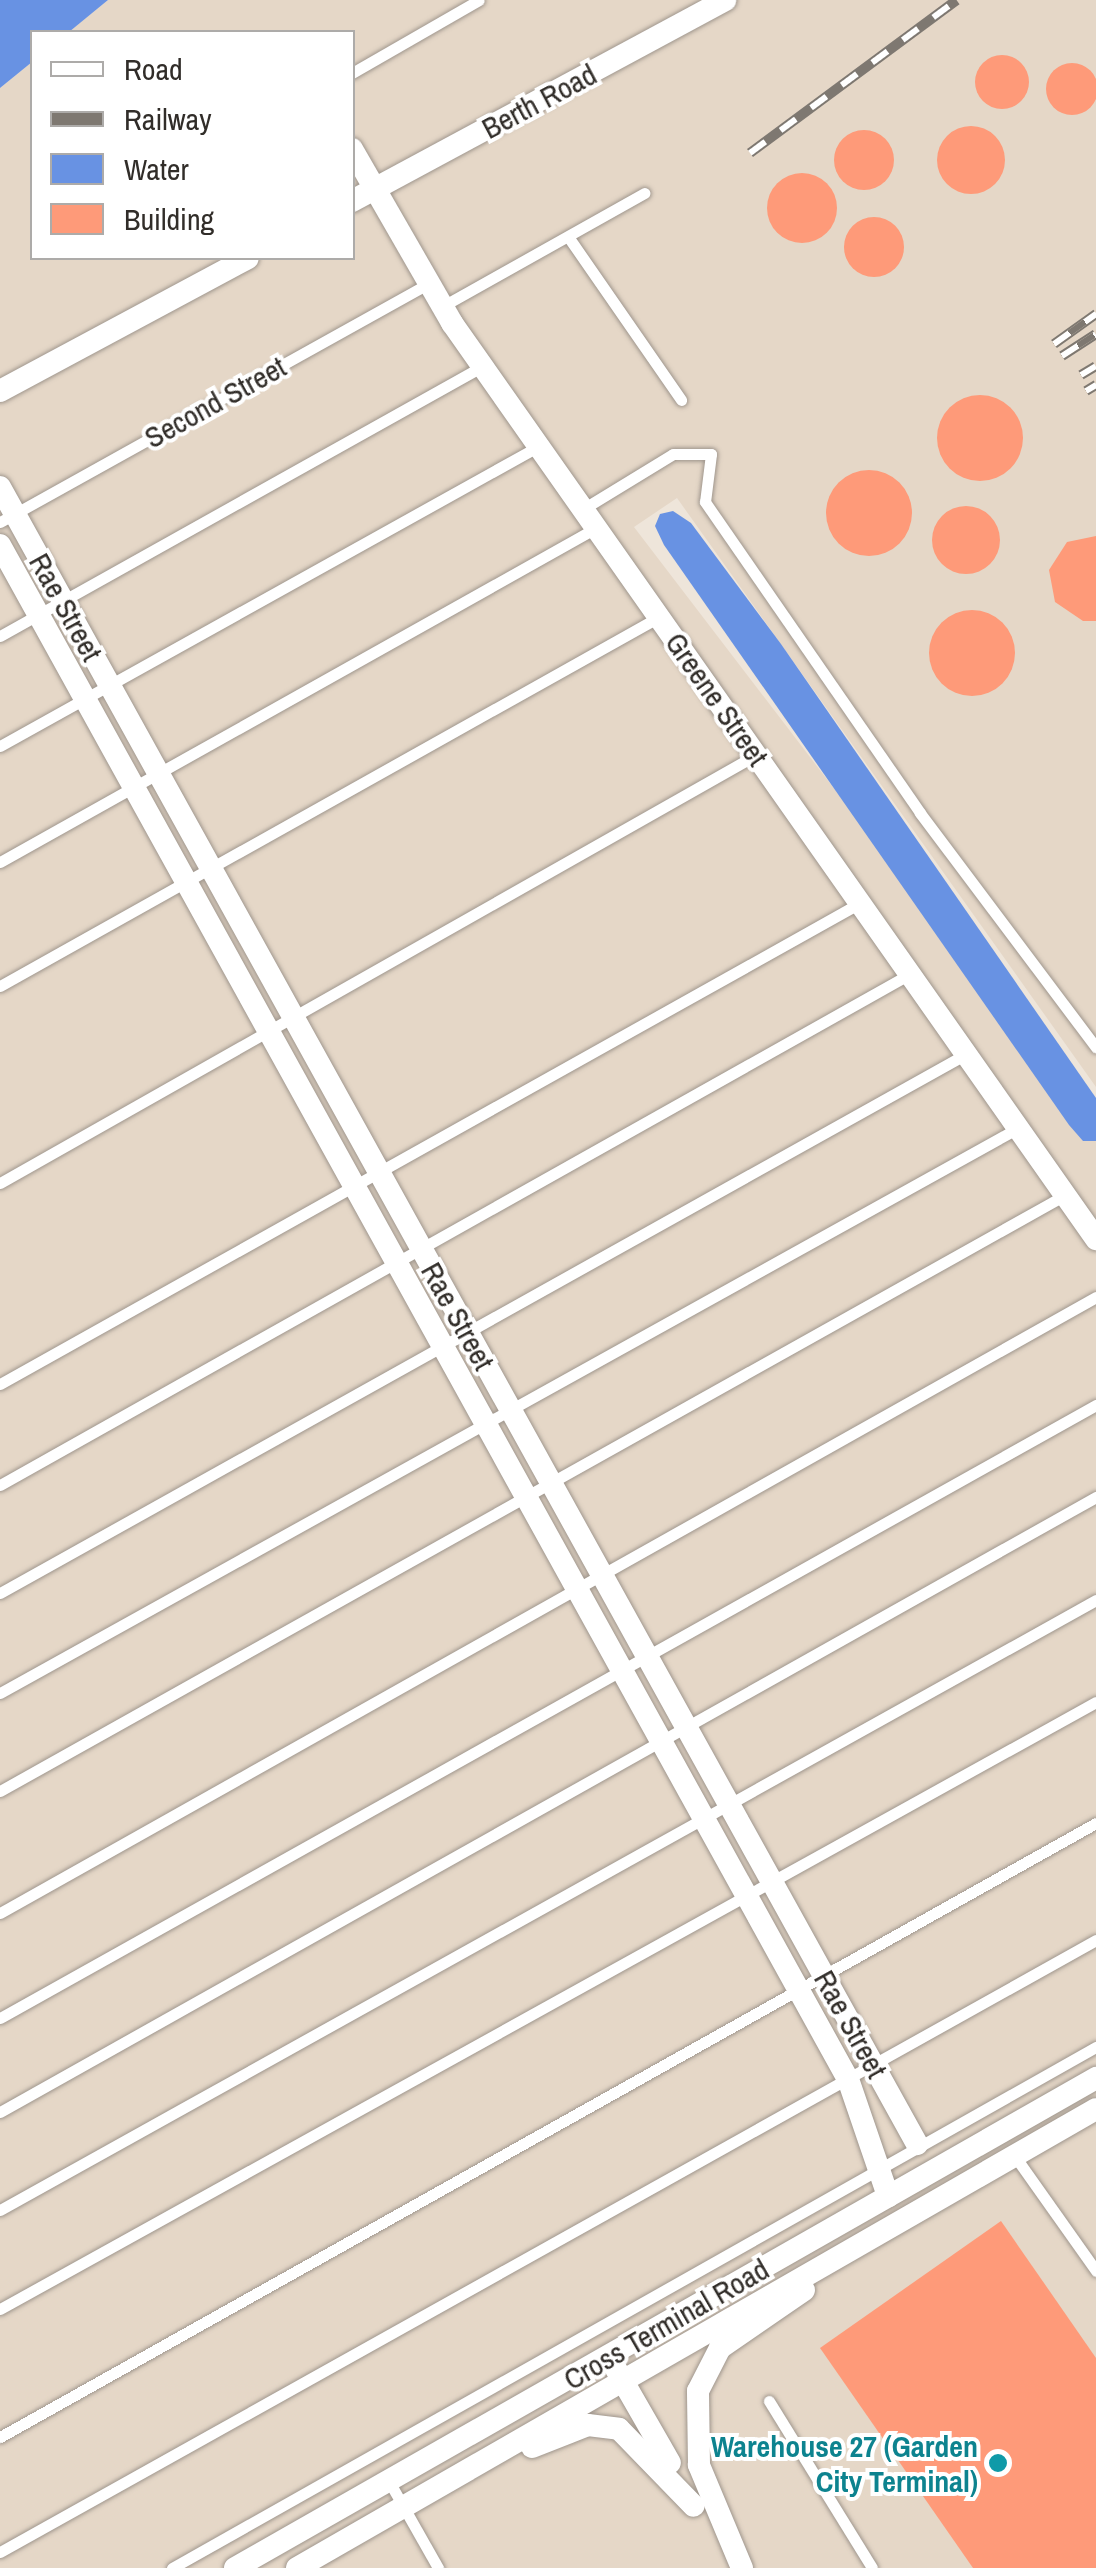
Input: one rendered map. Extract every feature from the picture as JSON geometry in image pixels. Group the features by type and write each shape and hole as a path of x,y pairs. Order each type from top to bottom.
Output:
{"street":[{"name":"Berth Road","path":"355,200 725,0"},
{"name":"Greene Street","path":"355,154 443,306 483,366 1096,1239"},
{"path":"0,391 244,260"},
{"name":"Rae Street","path":"0,487 7,518 63,600 917,2144"},
{"name":"Rae Street","path":"0,545 188,880 744,1899 848,2080 882,2165 888,2196"},
{"name":"Cross Terminal Road","path":"235,2568 1096,2078"},
{"name":"Cross Terminal Road","path":"297,2568 1096,2108"},
{"path":"742,2568 717,2522 695,2418 698,2391 720,2348 894,2224"},
{"path":"610,2357 727,2568"},
{"path":"433,2488 465,2483 588,2425 618,2429 694,2506"}],"lane":[{"path":"355,71 479,0"},
{"path":"443,306 644,193"},
{"path":"569,238 681,400"},
{"name":"Second Street","path":"7,518 430,283"},
{"path":"0,636 483,366"},
{"path":"0,746 539,446"},
{"path":"0,862 590,518 673,454 712,454 705,502 920,813 1096,1047"},
{"path":"0,986 659,617"},
{"path":"0,1183 756,755"},
{"path":"0,1384 860,903"},
{"path":"0,1485 910,974"},
{"path":"0,1593 966,1054"},
{"path":"0,1693 1018,1128"},
{"path":"0,1791 1065,1195"},
{"path":"0,1913 1096,1297"},
{"path":"0,2018 1096,1405"},
{"path":"0,2112 1096,1497"},
{"path":"0,2210 1096,1600"},
{"path":"0,2309 1096,1702"},
{"path":"0,2438 1096,1823"},
{"path":"0,2552 1096,1940"},
{"path":"172,2568 917,2144 1096,2047"},
{"path":"1014,2155 1096,2271"},
{"path":"769,2400 872,2568"},
{"path":"390,2483 438,2568"}],"shaded area":[{"path":"108,0 1096,0 1096,1087 677,498 634,527 1096,1131 1096,2568 0,2568 0,88 30,64 30,260 355,260 355,30 71,30"}],"water":[{"path":"0,0 108,0 71,30 30,30 30,64 0,88"},
{"path":"673,511 691,523 781,644 1096,1098 1096,1141 1083,1141 1069,1125 664,545 655,526 660,514"}],"building":[{"path":"1002,55 1021,63 1029,82 1021,101 1002,109 983,101 975,82 983,63"},
{"path":"1062,65 1082,65 1096,79 1096,99 1082,113 1062,113 1048,99 1048,79"},
{"path":"971,126 995,136 1005,160 995,184 971,194 947,184 937,160 947,136"},
{"path":"864,130 885,139 894,160 885,181 864,190 843,181 834,160 843,139"},
{"path":"802,173 826,184 837,208 826,232 802,243 778,232 767,208 778,184"},
{"path":"874,217 895,226 904,247 895,268 874,277 853,268 844,247 853,226"},
{"path":"980,395 1010,408 1023,438 1010,468 980,481 950,468 937,438 950,408"},
{"path":"869,470 899,483 912,513 899,543 869,556 839,543 826,513 839,483"},
{"path":"966,506 990,516 1000,540 990,564 966,574 942,564 932,540 942,516"},
{"path":"1096,536 1096,621 1083,621 1055,602 1049,570 1067,542"},
{"path":"972,610 1002,623 1015,653 1002,683 972,696 942,683 929,653 942,623"},
{"name":"Warehouse 27 (Garden City Terminal)","path":"1001,2221 1096,2358 1096,2568 973,2568 820,2348"}],"railway":[{"path":"750,153 957,0"},
{"path":"1054,344 1096,314"},
{"path":"1062,356 1096,334"},
{"path":"1081,375 1096,366"},
{"path":"1086,391 1096,385"}],"place":[{"name":"Warehouse 27 (Garden City Terminal)","path":"998,2463"}]}
